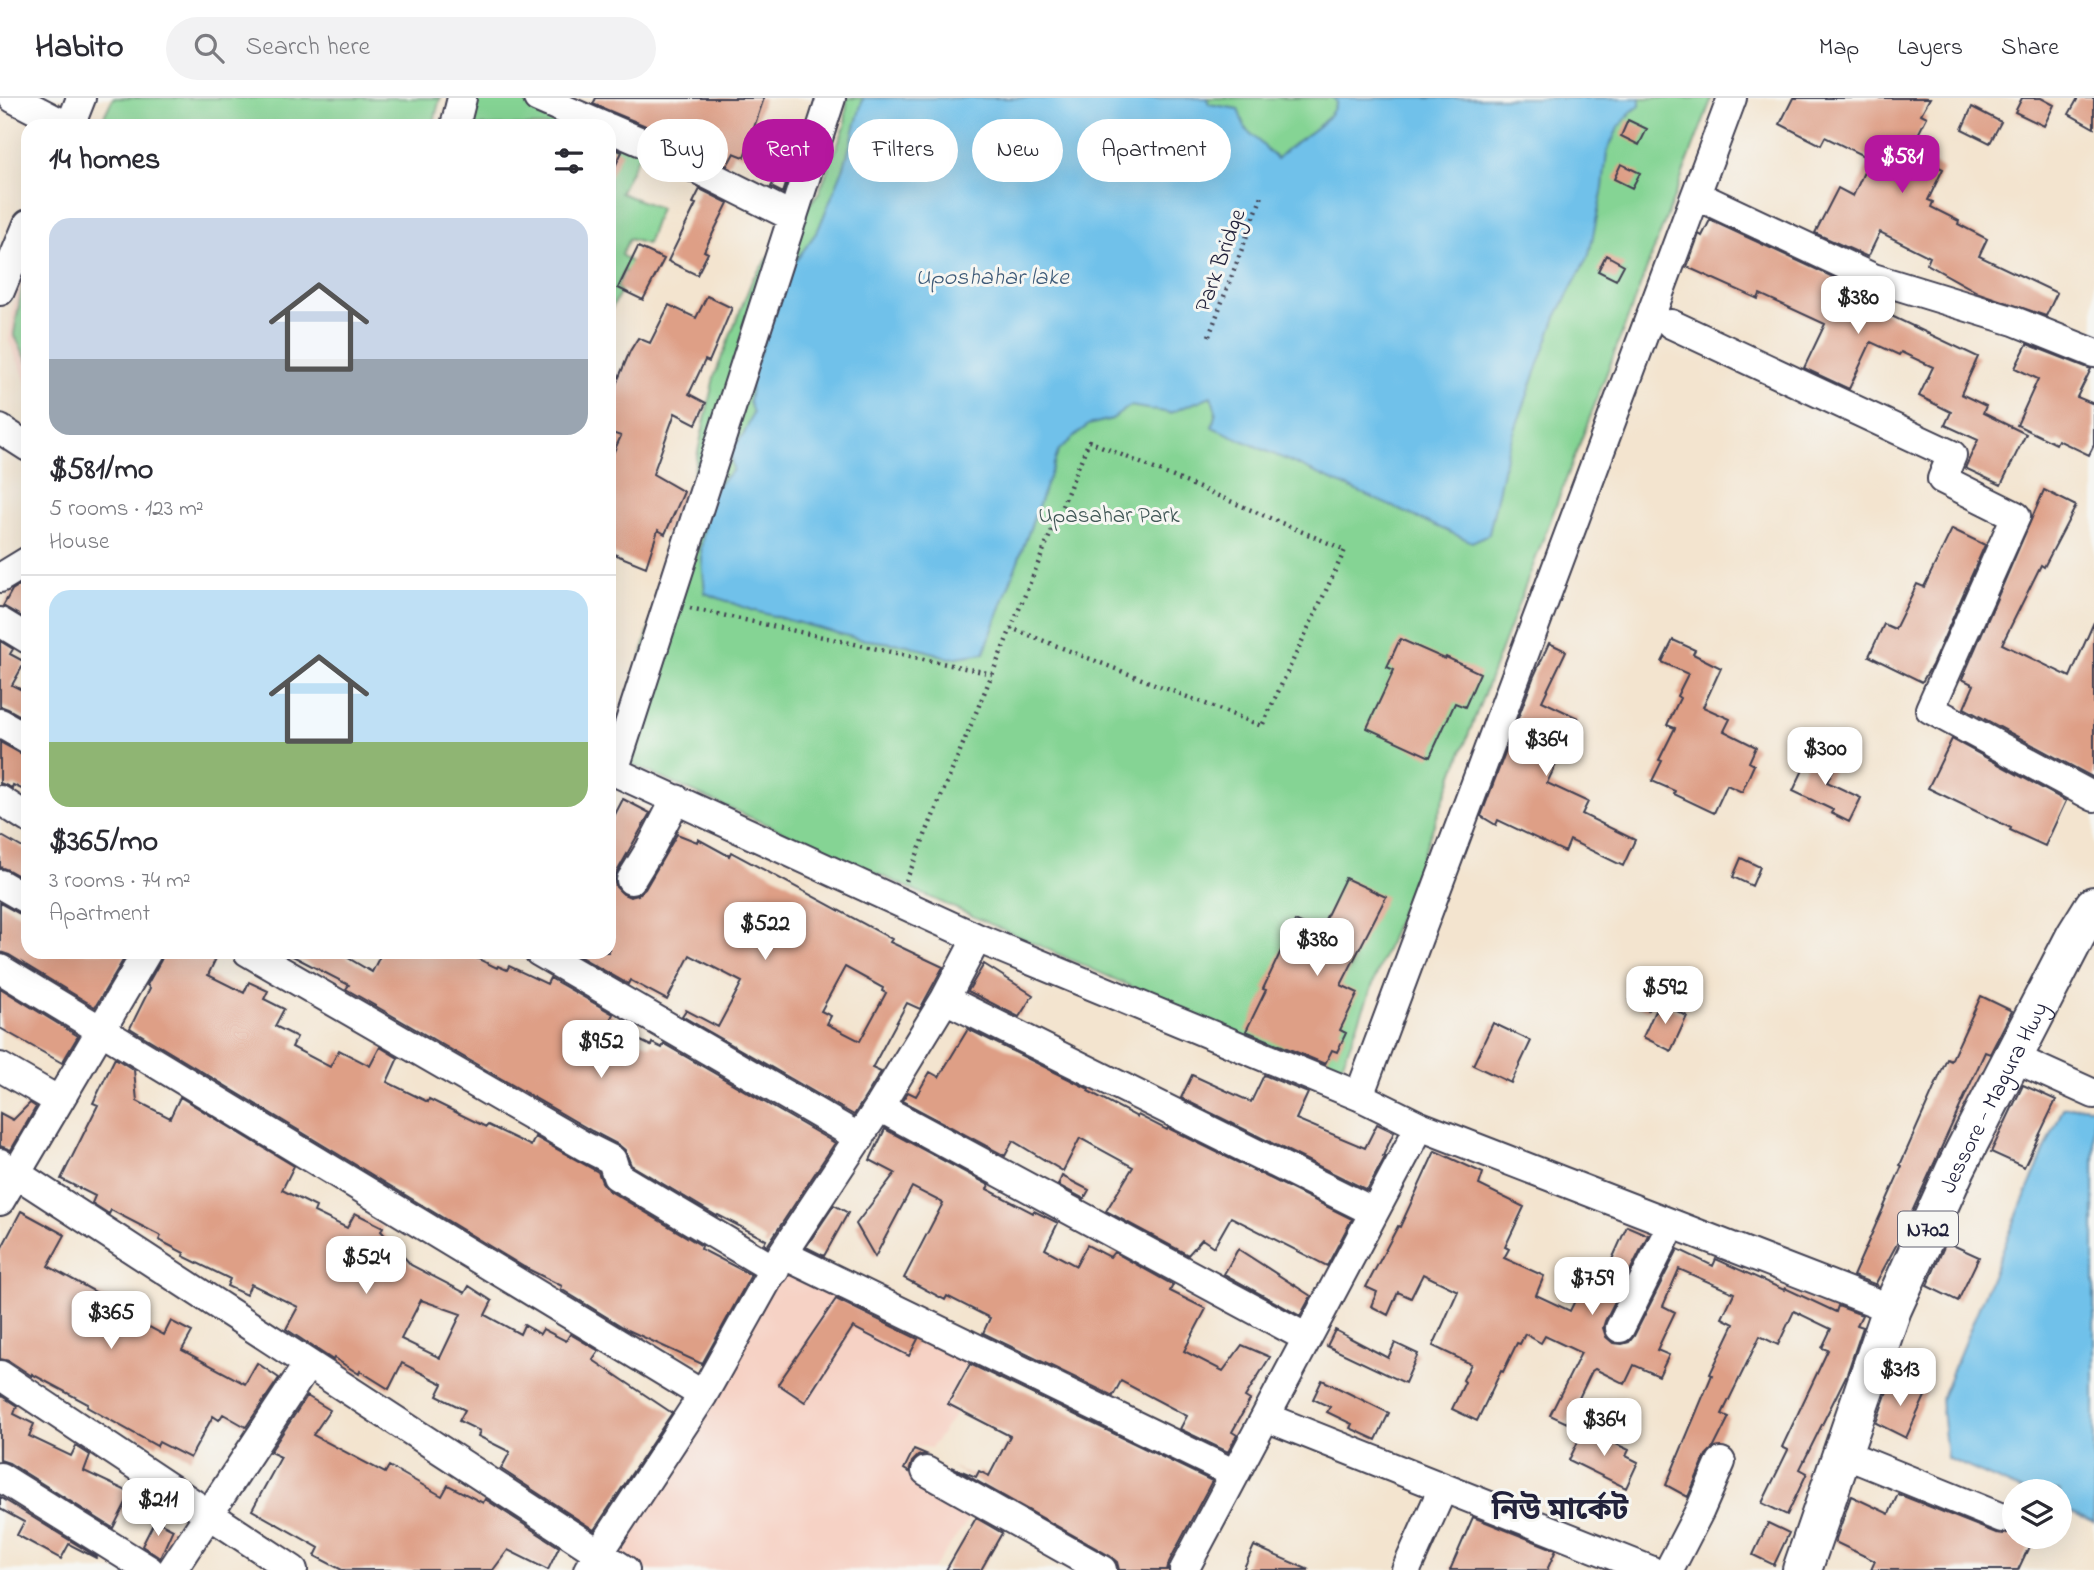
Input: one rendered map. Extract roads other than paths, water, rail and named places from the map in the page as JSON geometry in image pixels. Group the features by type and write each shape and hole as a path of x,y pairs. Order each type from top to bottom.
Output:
{"highway":[{"name":"Jessore - Magura Hwy","path":"1808,1568 1842,1453 1892,1308 1956,1168 2076,935 2094,906"}],"street":[{"path":"13,98 54,119"},
{"path":"71,119 81,98"},
{"path":"457,119 462,98"},
{"path":"538,98 587,119"},
{"path":"616,758 831,98"},
{"path":"1359,1096 1732,98"},
{"path":"616,131 793,217"},
{"path":"1696,194 1873,278 2014,321 2094,353"},
{"path":"0,291 21,242"},
{"path":"1671,324 1952,455 1942,479 2016,516 1930,709 2094,797"},
{"path":"0,429 21,442"},
{"path":"0,578 21,565"},
{"path":"0,622 21,635"},
{"path":"0,723 21,736"},
{"path":"616,772 977,938 1359,1096 1420,1126 1892,1308"},
{"path":"631,880 676,799"},
{"path":"0,800 21,814"},
{"path":"0,884 21,896"},
{"path":"593,1562 703,1395 779,1262 860,1138 945,999 977,938"},
{"path":"0,1202 8,1168 59,1101 102,1030 134,959"},
{"path":"260,959 612,1160 617,1177 779,1262 1235,1474"},
{"path":"551,959 860,1138"},
{"path":"0,969 703,1395"},
{"path":"945,999 1374,1212"},
{"path":"2012,1057 2094,1094"},
{"path":"0,1067 59,1101"},
{"path":"879,1107 1307,1338"},
{"path":"1184,1570 1420,1126"},
{"path":"8,1168 308,1364 593,1562 625,1570"},
{"path":"1620,1328 1672,1224"},
{"path":"172,1570 308,1364"},
{"path":"0,1375 293,1570"},
{"path":"1266,1417 1650,1570"},
{"path":"1842,1453 2002,1518"},
{"path":"1668,1570 1700,1510 1721,1462"},
{"path":"926,1471 1102,1570"},
{"path":"0,1477 149,1570"},
{"path":"1406,1570 1443,1488"}],"water":[{"name":"Uposhahar lake","path":"863,98 1207,98 1209,104 1238,109 1245,128 1277,159 1326,120 1337,102 1333,98 1640,98 1640,106 1632,111 1618,128 1607,152 1603,188 1589,255 1556,317 1507,452 1489,534 1472,542 1212,427 1216,411 1211,396 1170,413 1130,406 1112,419 1088,425 1059,450 984,653 950,658 908,645 859,639 751,610 705,593 701,548 709,493 733,470 730,451 744,434 753,413 749,402 753,370 795,262 818,230 848,152 848,182 958,182 958,119 857,119"},
{"path":"2084,1106 2094,1109 2094,1523 2072,1513 2072,1479 2002,1479 2002,1482 1947,1458 1941,1399 2063,1108"}],"district":[{"name":"নিউ মার্কেট","path":"1560,1509"}],"park label":[{"name":"Upasahar Park","path":"1109,514"}]}
